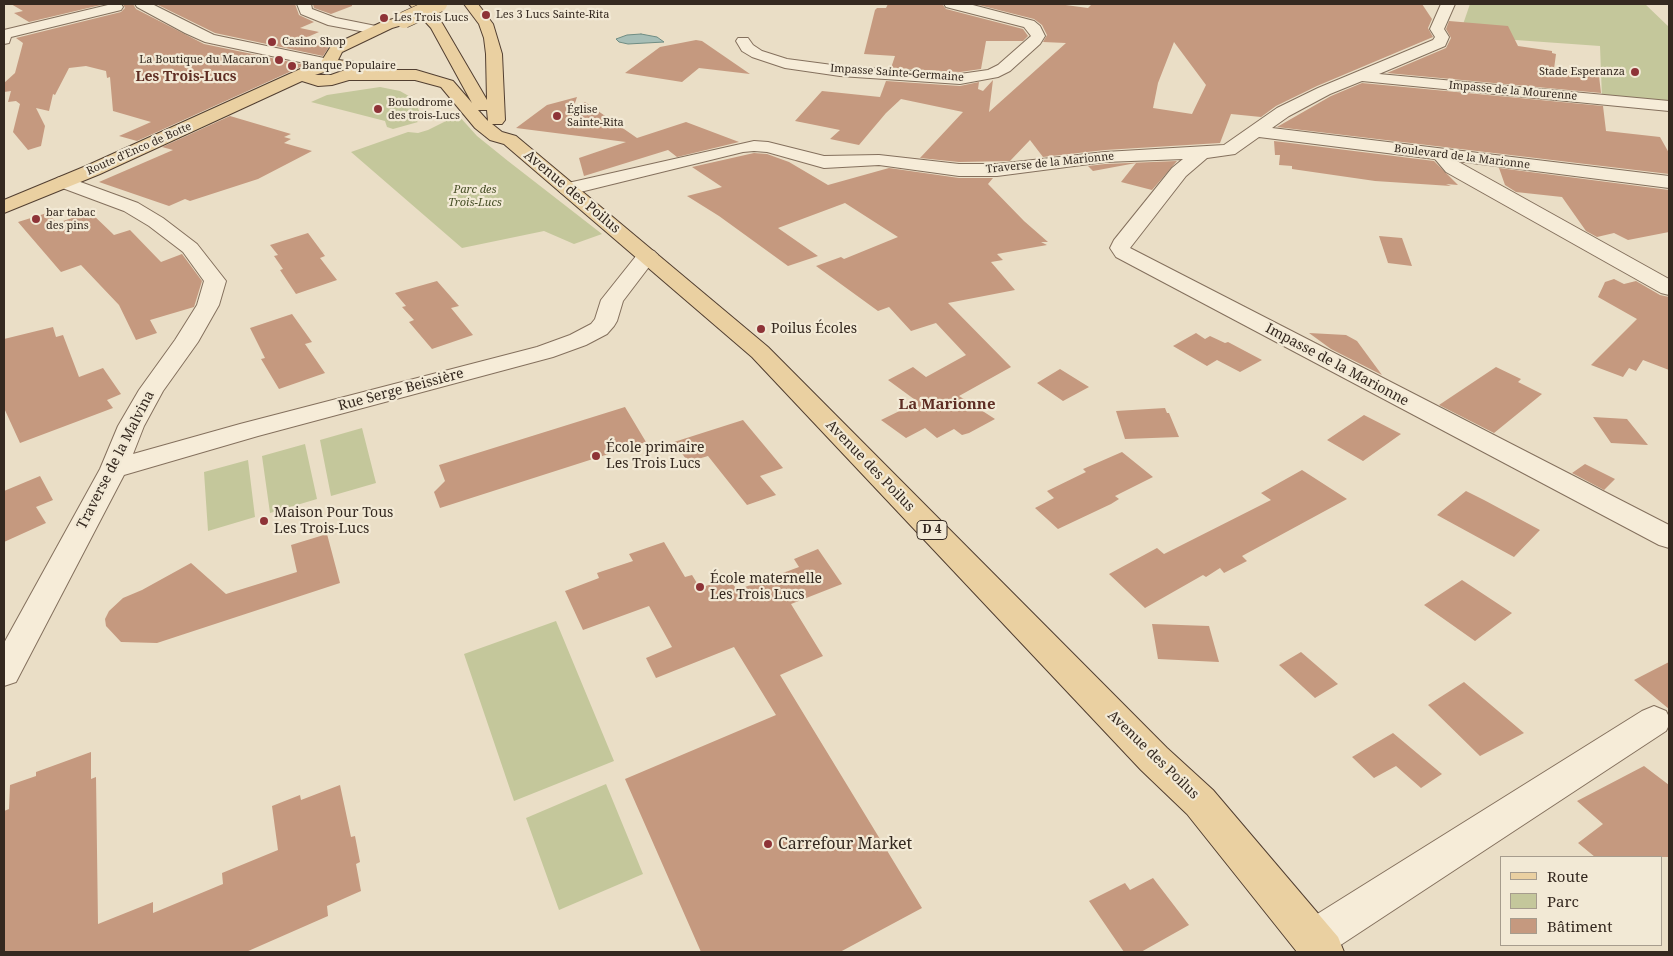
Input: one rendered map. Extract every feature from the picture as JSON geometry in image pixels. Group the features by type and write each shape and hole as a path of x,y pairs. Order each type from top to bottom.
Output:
{"main road":[{"path":"412,4 434,54 490,125"},
{"name":"D 4","path":"416,4 437,26 490,125"},
{"path":"392,23 424,4"},
{"path":"312,67 336,49 438,4"},
{"path":"471,4 486,24 494,54 490,125"},
{"path":"348,69 342,57 352,43"},
{"path":"312,67 348,69 394,68 434,54"},
{"path":"312,67 332,80 348,69"},
{"name":"Route d'Enco de Botte","path":"4,207 64,182 312,67"},
{"name":"Avenue des Poilus","path":"348,69 416,75 439,80 447,84 460,101 647,255 760,352 1154,759 1200,802 1317,946"}],"street":[{"path":"142,4 190,30 210,38 312,67 336,49"},
{"path":"304,4 306,11 333,22 392,23"},
{"name":"Impasse Sainte-Germaine","path":"743,41 747,48 757,54 785,63 840,71 960,79 992,74 1004,68 1036,40 1038,36 1035,29 1029,24 951,4"},
{"name":"Traverse de la Marionne","path":"568,189 748,147 768,147 824,162 888,160 968,170 998,170 1105,157 1230,150 1283,112 1316,95 1357,76 1440,43 1442,38 1438,29 1448,4"},
{"path":"4,40 4,34 116,7"},
{"name":"Impasse de la Mourenne","path":"1357,76 1669,106"},
{"name":"Boulevard de la Marionne","path":"1255,131 1669,182"},
{"name":"Impasse de la Marionne","path":"1202,153 1179,172 1124,240 1120,248 1122,253 1669,538"},
{"path":"1441,154 1453,168 1669,288"},
{"name":"Traverse de la Malvina","path":"4,673 114,469 131,426 152,390 186,342 208,305 215,281 190,248 156,222 131,207 64,182"},
{"name":"Rue Serge Beissière","path":"114,469 249,430 546,352 578,340 599,329 606,321 612,300 647,255"},
{"path":"1317,946 1654,720"}],"green space":[{"name":"Stade Esperanza","path":"1470,4 1645,4 1669,27 1669,105 1602,98 1600,46 1459,36"},
{"name":"Boulodrome des trois-Lucs","path":"380,87 400,91 414,99 420,113 415,120 418,122 393,129 387,127 385,121 311,102 327,95"},
{"name":"Parc des Trois-Lucs","path":"458,115 477,136 602,234 574,244 544,231 462,248 351,152 408,132 418,133 428,130"},
{"path":"362,428 376,483 331,496 320,440"},
{"path":"305,444 317,499 270,513 262,456"},
{"path":"248,460 255,517 208,531 204,472"},
{"path":"556,621 614,761 514,801 464,654"},
{"path":"606,784 643,874 559,910 526,818"}],"water":[{"path":"641,34 657,37 664,42 628,44 619,42 616,39 627,35"}],"building":[{"path":"11,4 105,4 29,22 14,13 23,11"},
{"path":"123,4 133,4 136,9 204,44 305,65 137,141 119,136 151,122 113,111 110,77 107,78 106,71 86,66 69,68 55,95 53,94 49,111 36,108 45,126 41,146 28,150 13,132 20,104 16,101 8,102 11,91 4,92 4,83 15,73 23,43 16,38 121,12 125,8"},
{"path":"156,4 295,4 299,15 314,22 300,28 319,32 303,39 331,44 323,56 215,33"},
{"path":"313,4 352,4 352,6 331,14 314,8"},
{"path":"888,4 942,4 946,9 1023,29 1028,36 1023,41 986,41 981,69 960,72 891,68 895,56 864,54 875,10 877,8 886,8"},
{"path":"975,4 1058,4 1088,8 1092,4 1422,4 1432,19 1428,28 1433,37 1317,86 1276,106 1261,117 1231,114 1220,143 1105,150 1043,157 1030,140 1010,161 959,162 920,158 963,112 901,99 886,113 859,145 830,139 840,130 795,121 822,91 880,97 886,81 960,86 979,82 978,89 983,91 993,80 989,112 1066,43 1043,42 1047,35 1042,25 1034,19","holes":["1174,42 1206,85 1192,114 1153,108 1158,83"]},
{"path":"1449,21 1508,26 1518,46 1552,51 1552,53 1556,54 1554,69 1599,76 1601,93 1387,73 1446,48 1451,38 1446,29"},
{"path":"696,40 702,41 750,74 699,68 682,82 625,73 660,47"},
{"path":"1362,83 1603,106 1606,131 1660,137 1669,153 1669,174 1277,127 1331,96"},
{"path":"577,97 572,112 585,102 637,138 686,122 739,142 677,157 668,150 584,176 579,158 626,142 516,128 547,105"},
{"path":"230,116 291,134 284,137 291,139 284,143 312,151 258,179 190,201 185,199 169,206 99,182 173,150 162,147"},
{"path":"1274,141 1434,161 1458,185 1375,181 1292,169 1292,166 1279,165 1280,155 1275,155"},
{"path":"754,153 767,154 789,162 828,185 889,168 959,178 993,178 988,184 1024,221 1048,242 1041,242 1047,245 997,254 1003,260 991,262 1015,290 948,303 1011,367 959,396 995,419 969,433 962,435 954,429 937,438 925,428 906,438 881,420 918,402 888,380 913,367 926,377 966,355 936,323 911,331 889,307 878,311 816,266 841,257 844,259 898,237 845,203 778,228 818,256 788,266 719,216 687,196 722,187 692,167"},
{"path":"1177,161 1152,190 1121,182 1136,163 1093,171 1088,166 1105,164"},
{"path":"1499,168 1669,190 1669,232 1628,240 1614,233 1597,237 1586,231 1562,197 1516,192 1505,185"},
{"path":"90,212 114,235 130,230 161,262 182,254 202,281 194,307 150,320 157,333 136,340 119,305 81,265 61,272 18,222 47,213 57,223"},
{"path":"308,233 325,256 320,258 337,280 296,294 280,270 283,269 274,256 278,255 270,245"},
{"path":"1379,236 1402,238 1412,266 1388,263"},
{"path":"1614,279 1624,284 1636,281 1660,295 1669,297 1669,370 1643,360 1636,371 1629,368 1623,377 1591,365 1637,319 1598,297 1605,282"},
{"path":"437,281 459,306 451,308 473,335 432,349 409,322 414,320 402,307 406,306 395,293"},
{"path":"292,314 312,342 305,344 325,373 279,389 261,359 265,358 250,328"},
{"path":"53,327 56,337 63,335 79,377 103,368 121,394 107,400 113,408 20,443 4,408 4,339"},
{"path":"1196,333 1205,339 1210,336 1225,343 1228,342 1262,360 1240,372 1217,360 1207,366 1173,346"},
{"path":"1309,333 1346,335 1357,341 1382,375 1331,349"},
{"path":"1496,367 1521,379 1518,382 1542,394 1494,433 1439,405"},
{"path":"1060,369 1089,387 1063,401 1037,383"},
{"path":"625,407 646,442 440,508 434,492 445,481 439,465"},
{"path":"1165,408 1179,437 1125,439 1116,411"},
{"path":"1364,415 1401,434 1363,461 1327,440"},
{"path":"1593,417 1627,419 1648,445 1611,443"},
{"path":"743,420 783,468 760,476 776,495 747,505 708,456 688,462 674,442"},
{"path":"1122,452 1153,477 1115,496 1119,499 1111,504 1058,529 1035,508 1054,498 1047,491 1086,472 1083,469"},
{"path":"1585,464 1615,479 1604,490 1572,473"},
{"path":"1302,470 1347,499 1242,556 1247,561 1224,573 1220,568 1206,577 1203,575 1145,608 1109,574 1157,548 1164,554 1271,500 1261,493"},
{"path":"40,476 53,500 36,507 46,523 4,542 4,491"},
{"path":"1466,491 1540,530 1514,557 1437,515"},
{"path":"327,534 340,583 157,643 121,642 106,626 105,619 109,611 123,598 142,590 191,563 226,594 297,572 291,545"},
{"name":"Carrefour Market","path":"664,542 685,577 692,575 700,588 729,578 737,590 799,567 794,559 818,549 842,584 791,604 823,656 780,675 922,908 840,952 701,952 625,779 776,715 734,647 656,678 646,658 672,647 649,606 583,630 565,591 599,578 597,573 633,561 629,554"},
{"path":"1462,580 1512,613 1475,641 1424,605"},
{"path":"1152,624 1209,626 1219,662 1158,659"},
{"path":"1301,652 1338,684 1315,698 1279,665"},
{"path":"1669,662 1669,709 1634,680"},
{"path":"1464,682 1524,733 1480,756 1428,705"},
{"path":"1393,733 1442,774 1421,788 1396,766 1374,778 1352,757"},
{"path":"91,752 91,779 96,777 98,924 153,902 153,913 223,884 222,873 278,850 272,806 300,795 301,800 340,785 351,837 355,836 360,862 356,864 361,891 327,906 328,916 246,952 4,952 4,811 9,809 10,785 36,776 36,772"},
{"path":"1644,766 1669,785 1669,857 1594,856 1578,843 1603,824 1577,801"},
{"path":"1153,878 1189,925 1141,952 1124,952 1089,901 1125,883 1130,890"}],"place":[{"name":"Les 3 Lucs Sainte-Rita","path":"486,15"},
{"name":"Les Trois Lucs","path":"384,18"},
{"name":"Casino Shop","path":"272,42"},
{"name":"La Boutique du Macaron","path":"279,60"},
{"name":"Banque Populaire","path":"292,66"},
{"name":"Stade Esperanza","path":"1635,72"},
{"name":"Boulodrome des trois-Lucs","path":"378,109"},
{"name":"Église Sainte-Rita","path":"557,116"},
{"name":"bar tabac des pins","path":"36,219"},
{"name":"Poilus Écoles","path":"761,329"},
{"name":"École primaire Les Trois Lucs","path":"596,456"},
{"name":"Maison Pour Tous Les Trois-Lucs","path":"264,521"},
{"name":"École maternelle Les Trois Lucs","path":"700,587"},
{"name":"Carrefour Market","path":"768,844"}],"district":[{"name":"Les Trois-Lucs","path":"186,77"},
{"name":"La Marionne","path":"947,405"}]}
